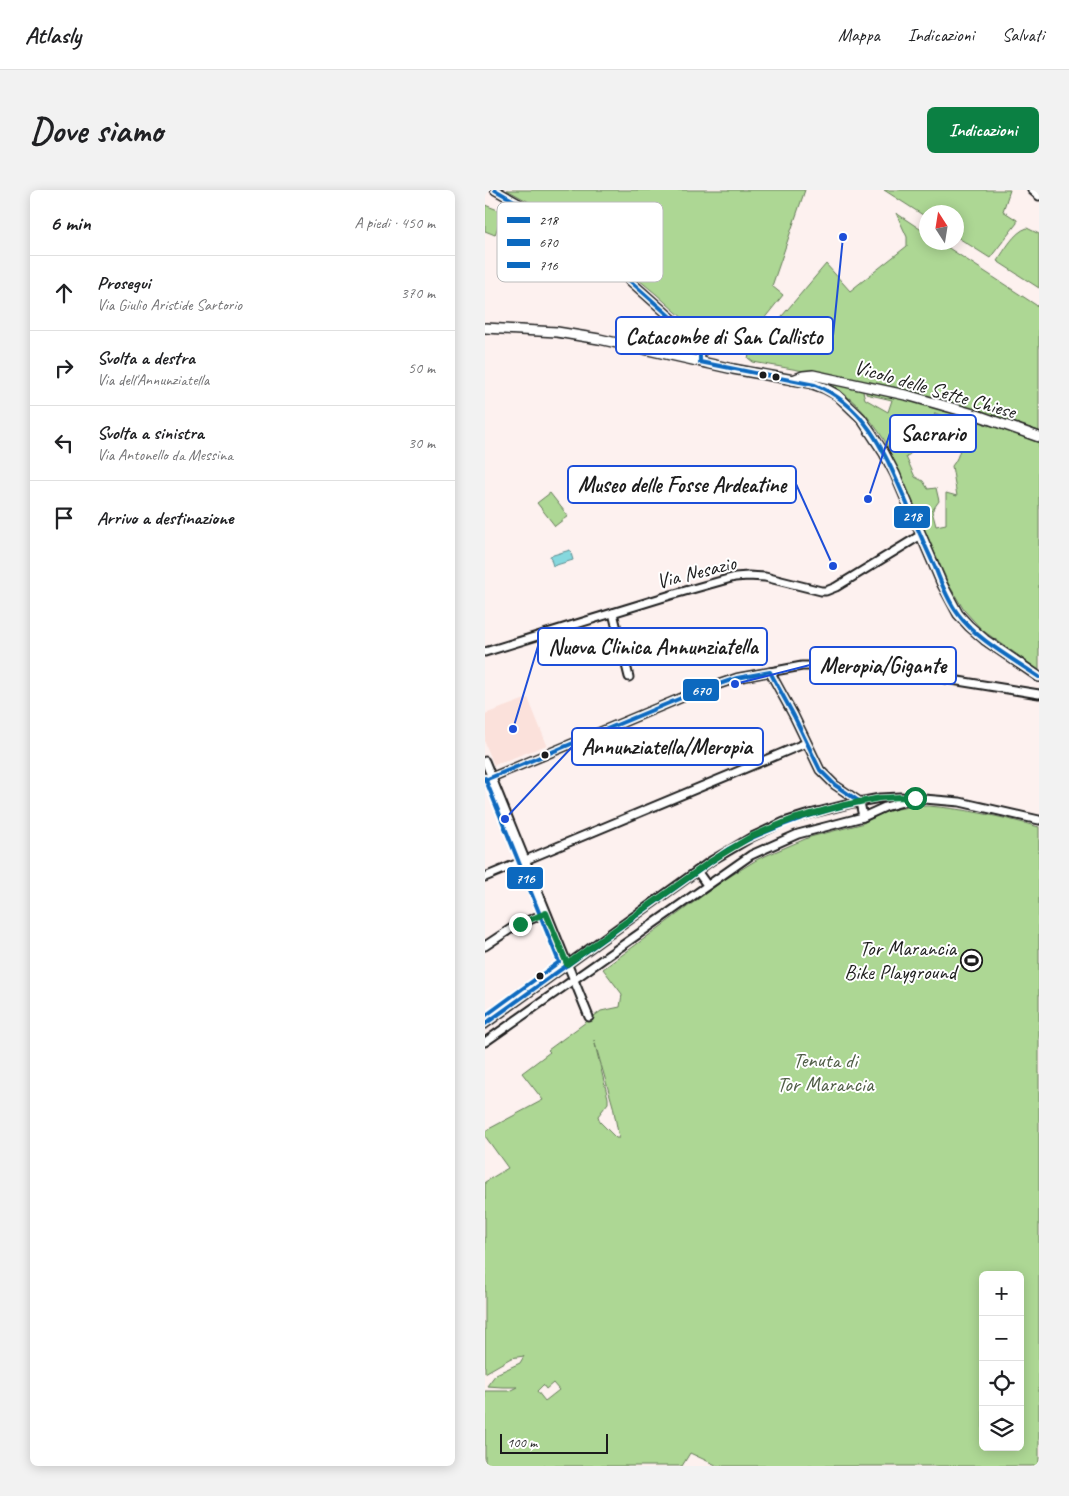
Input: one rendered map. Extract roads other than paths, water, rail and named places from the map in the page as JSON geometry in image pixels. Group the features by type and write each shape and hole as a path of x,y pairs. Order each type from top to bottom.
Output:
{"main road":[{"path":"485,328 569,334 610,342 815,385 841,398 861,418 887,458 946,591 963,620 985,640 1039,677"},
{"name":"Vicolo delle Sette Chiese","path":"793,380 811,375 898,393 977,415 1039,437"}],"street":[{"path":"495,190 516,202"},
{"path":"1032,190 1039,196"},
{"path":"632,282 699,343 702,352 700,362"},
{"name":"Via Nesazio","path":"485,652 735,577 765,577 826,591 836,587 921,535"},
{"path":"613,613 629,677"},
{"path":"488,778 693,693 737,678 770,672 812,666 869,667 1039,694"},
{"path":"770,672 794,716 816,764 824,775 860,802 863,817"},
{"path":"485,877 806,743"},
{"path":"485,761 488,778 525,860 589,1017"},
{"path":"485,1024 729,849 771,828 806,815 860,802 888,798 915,798 969,804 1039,820"},
{"path":"485,1042 741,861 776,843 813,830 863,817 885,807 915,798"},
{"path":"697,872 707,885"},
{"path":"485,946 515,926 546,913"}],"water":[{"path":"570,550 573,560 553,566 550,556"}],"place":[{"name":"Catacombe di San Callisto","path":"843,237"},
{"name":"Sacrario","path":"868,499"},
{"name":"Museo delle Fosse Ardeatine","path":"833,566"},
{"name":"Meropia/Gigante","path":"735,684"},
{"name":"Nuova Clinica Annunziatella","path":"513,729"},
{"name":"Annunziatella/Meropia","path":"505,819"},
{"name":"Tor Marancia Bike Playground","path":"972,960"}],"park label":[{"name":"Tenuta di Tor Marancia","path":"825,1072"}]}
